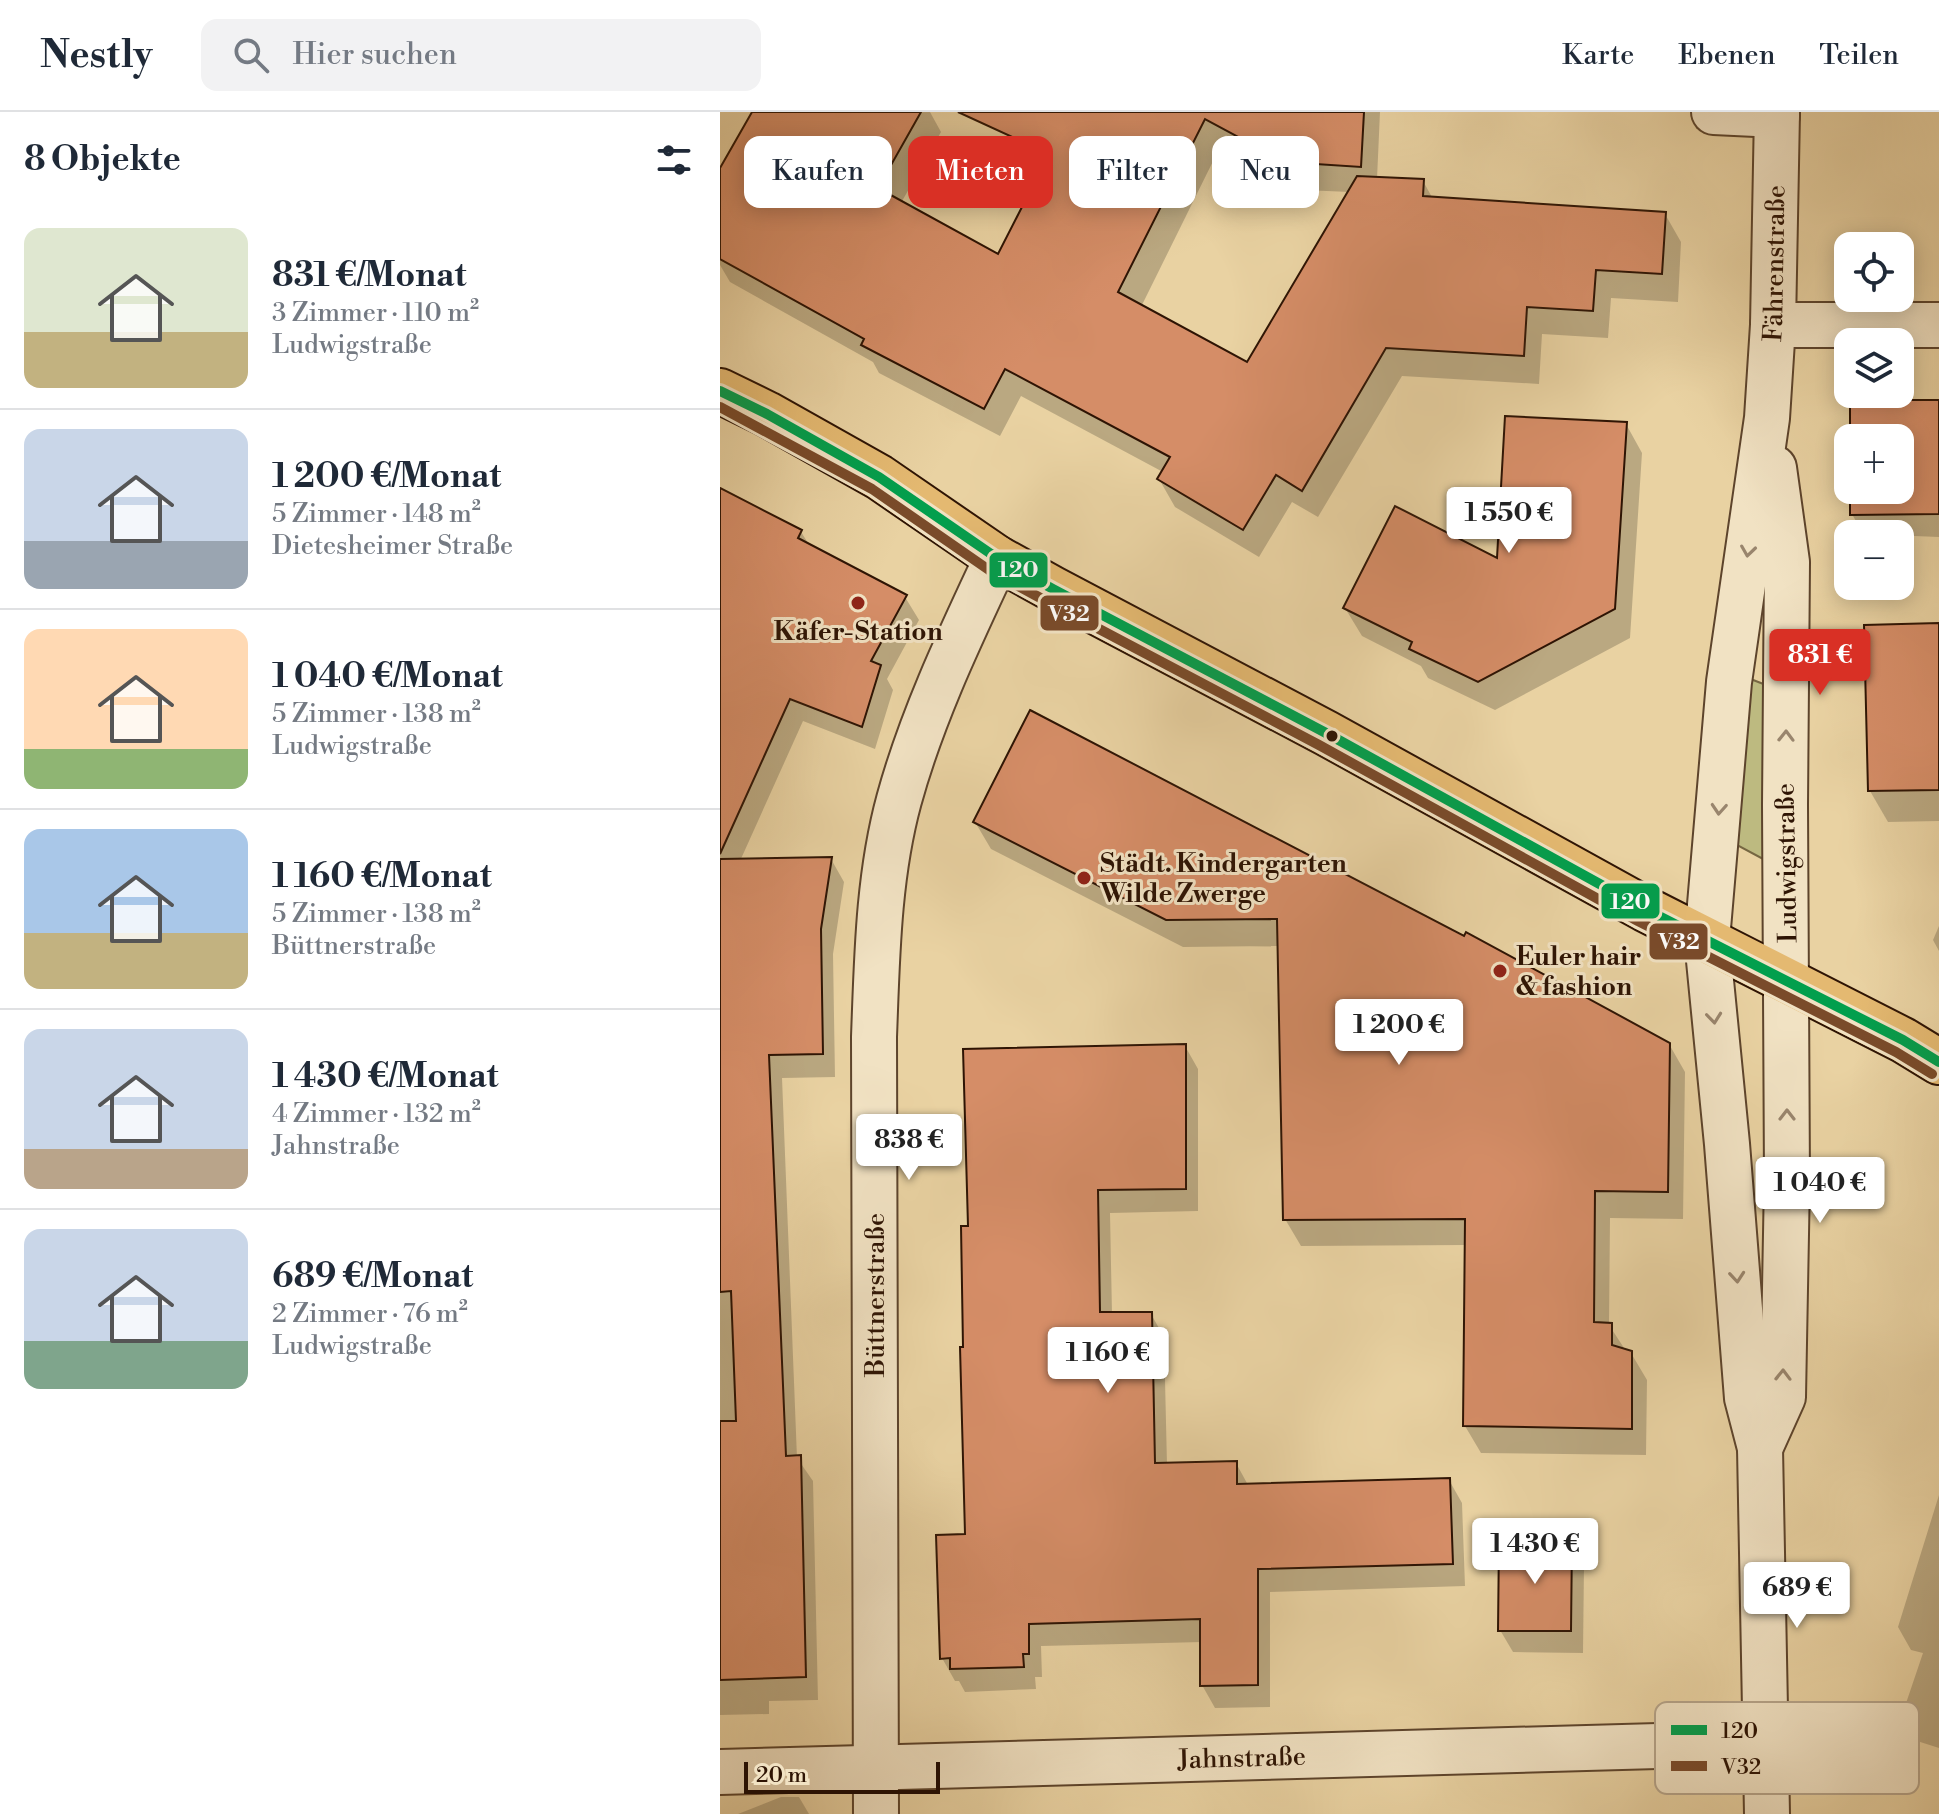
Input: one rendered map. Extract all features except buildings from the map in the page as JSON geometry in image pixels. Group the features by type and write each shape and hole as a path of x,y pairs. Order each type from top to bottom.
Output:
{"main road":[{"path":"720,391 879,477 997,558 1326,733 1645,909 1903,1040 1939,1062"}],"street":[{"path":"1714,112 1777,113"},
{"name":"Fährenstraße","path":"1707,940 1729,682 1767,418 1773,325 1777,113"},
{"path":"1773,325 1939,325"},
{"name":"Ludwigstraße","path":"1760,1448 1783,1397 1787,982 1787,562 1767,418"},
{"name":"Büttnerstraße","path":"876,1814 874,1037 877,945 888,854 898,803 919,734 997,558"},
{"name":"Ludwigstraße","path":"1707,940 1747,1398 1760,1448 1764,1702"},
{"name":"Jahnstraße","path":"720,1772 1655,1746"},
{"name":"Ludwigstraße","path":"1766,1794 1767,1814"}],"shaded area":[{"path":"1748,678 1766,685 1765,860 1735,844"}],"transit line":[{"name":"120","path":"720,391 879,477 997,558 1053,589 1326,733 1645,909 1903,1040 1939,1062"},
{"name":"V32","path":"720,407 872,489 989,570 1319,745 1638,921 1896,1052 1932,1074"}],"place":[{"name":"Käfer-Station","path":"858,603"},
{"name":"Städt. Kindergarten Wilde Zwerge","path":"1084,878"},
{"name":"Euler hair & fashion","path":"1500,971"}]}
